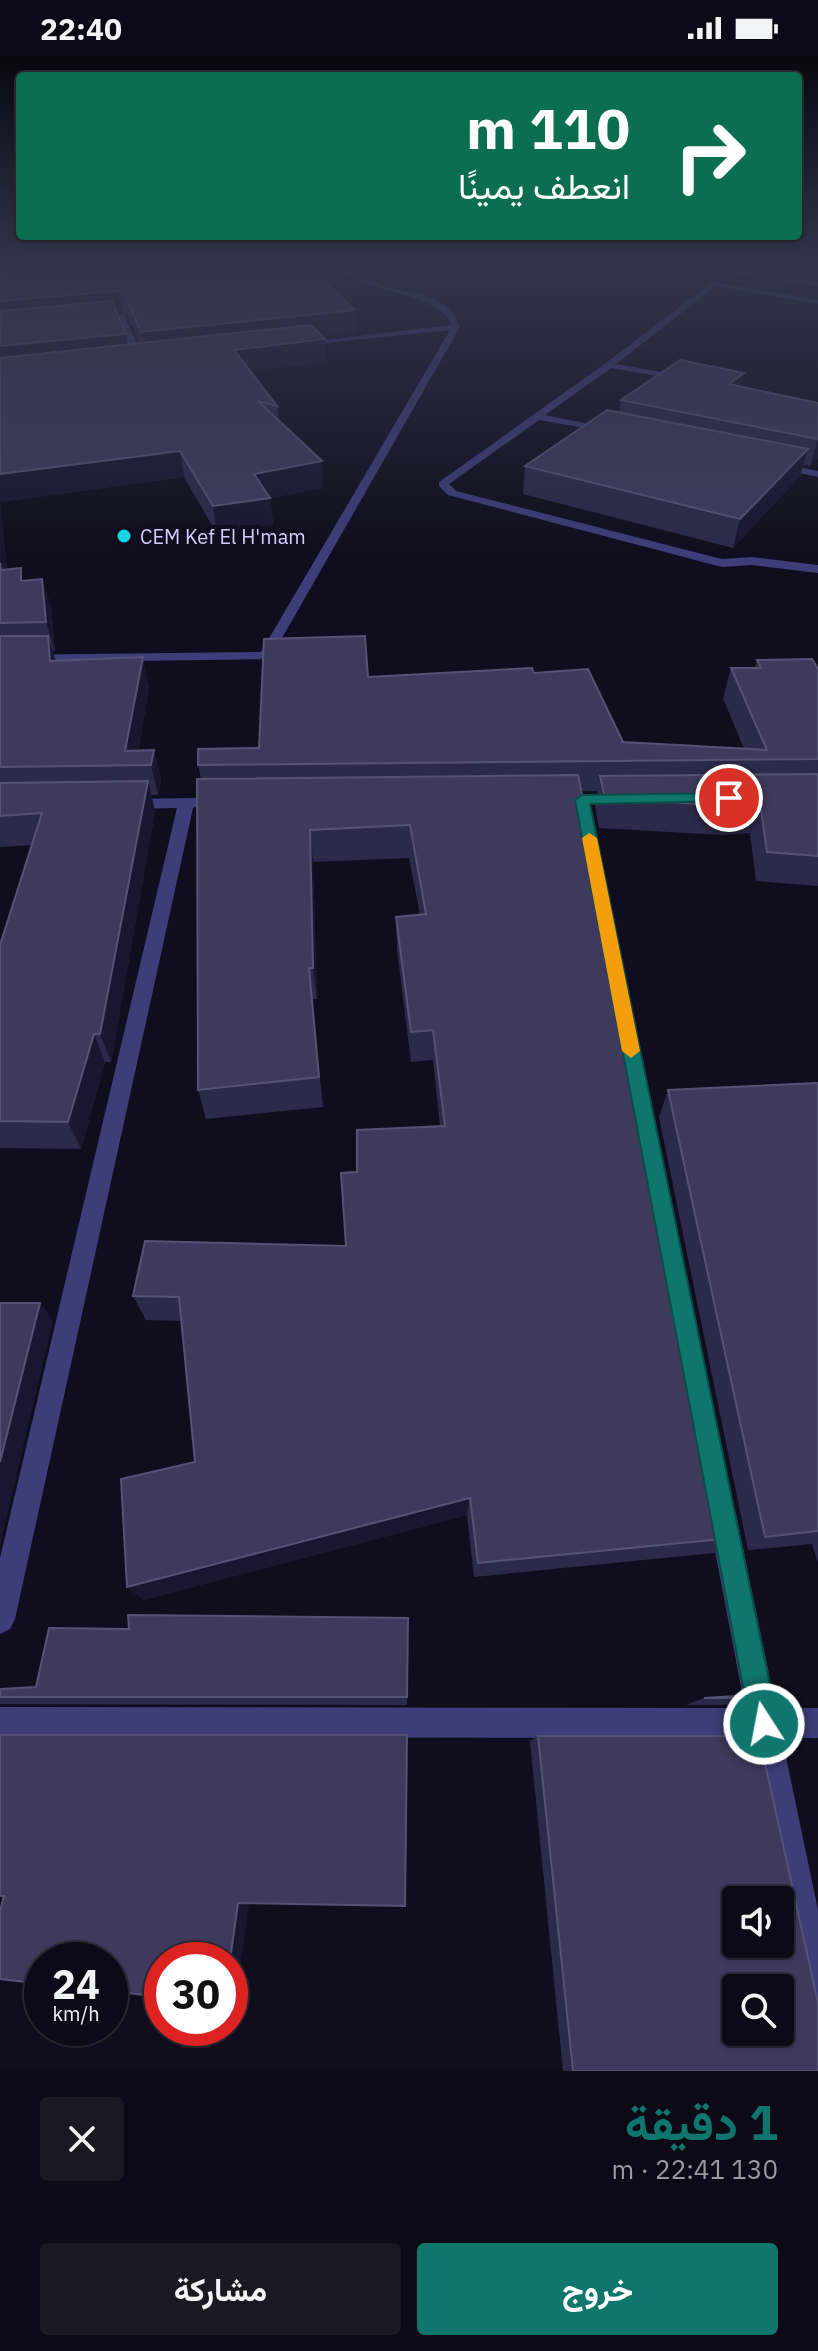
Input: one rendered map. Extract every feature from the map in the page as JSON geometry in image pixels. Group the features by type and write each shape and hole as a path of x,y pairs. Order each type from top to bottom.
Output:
{"street":[{"path":"125,363 155,360"},
{"path":"0,659 265,656 437,360"},
{"path":"615,360 443,484 452,493 722,563 752,561 818,569"},
{"path":"609,365 698,382"},
{"path":"535,416 624,434"},
{"path":"758,461 818,474"},
{"path":"534,800 629,799"},
{"path":"582,800 588,831"},
{"path":"108,804 218,803"},
{"path":"0,1619 186,804"},
{"path":"717,1489 818,1994"},
{"path":"0,1722 419,1720 818,1723"}],"building":[{"path":"0,360 242,360 277,406 258,401 322,461 254,474 270,498 213,506 180,451 0,474"},
{"path":"680,360 744,373 729,384 818,403 818,439 621,400"},
{"path":"607,410 808,449 740,519 525,466"},
{"path":"0,563 1,570 21,568 21,581 42,579 46,622 0,623"},
{"path":"0,636 48,636 50,661 143,657 125,751 154,750 151,765 0,767"},
{"path":"365,636 368,677 532,668 534,673 588,669 623,742 767,750 731,668 761,668 757,660 812,659 818,669 818,759 198,765 198,749 259,748 264,639"},
{"path":"818,774 818,856 767,852 760,803 731,806 605,798 600,776"},
{"path":"578,775 731,1538 478,1563 470,1498 127,1587 121,1479 195,1462 179,1297 133,1296 145,1241 346,1246 341,1173 357,1172 357,1130 445,1126 433,1030 411,1032 396,917 426,914 410,825 310,830 313,968 309,968 319,1077 198,1090 197,779"},
{"path":"148,781 100,1034 94,1034 68,1122 0,1121 0,945 42,813 0,816 0,783"},
{"path":"818,1083 818,1531 765,1537 668,1090"},
{"path":"0,1303 40,1303 0,1462"},
{"path":"128,1615 408,1618 407,1697 0,1697 0,1689 36,1687 49,1628 129,1629"},
{"path":"750,1695 751,1698 704,1698"},
{"path":"0,1735 407,1735 405,1906 238,1903 233,1942 144,1942 144,1995 128,1993 128,1942 24,1942 24,1982 0,1979 0,1911 4,1896 0,1896"},
{"path":"538,1736 759,1736 792,1886 722,1886 722,1958 794,1958 794,1894 818,2003 818,2071 573,2071"}],"slow traffic":[{"path":"589,838 631,1051"}],"place":[{"name":"CEM Kef El H'mam","path":"124,536"}],"route":[{"path":"729,798 582,800 764,1724"}]}
